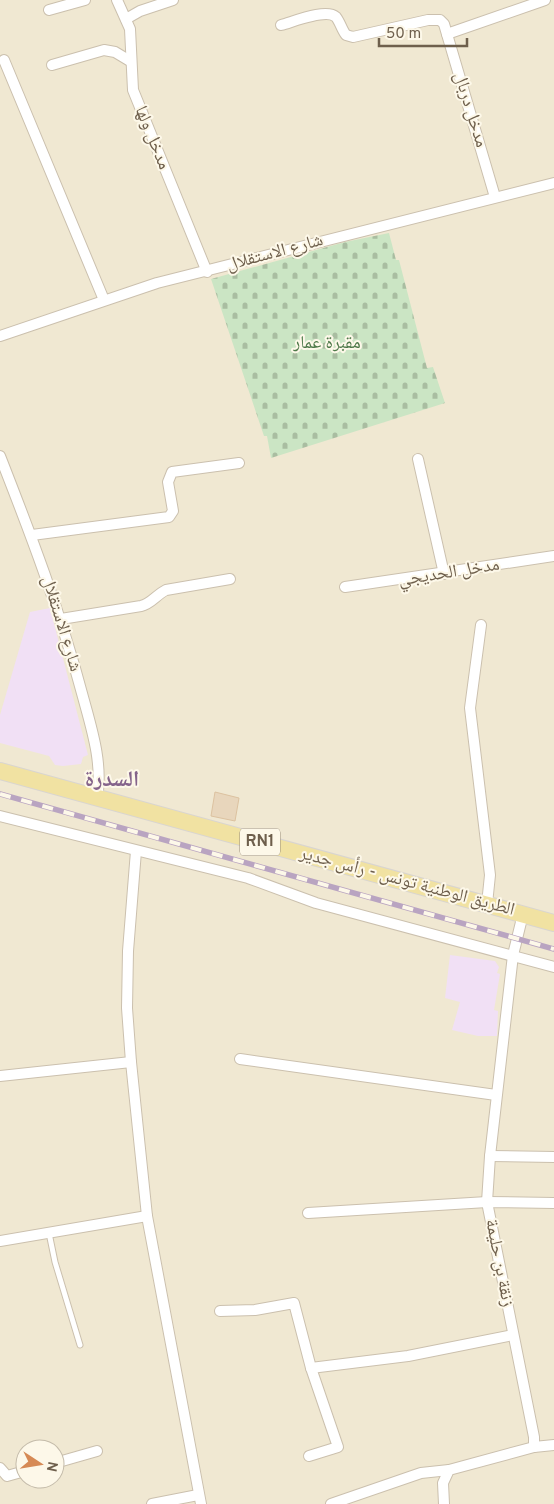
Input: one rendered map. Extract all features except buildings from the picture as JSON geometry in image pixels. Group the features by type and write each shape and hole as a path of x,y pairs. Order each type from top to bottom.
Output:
{"main road":[{"name":"الطريق الوطنية تونس - رأس جدير","path":"0,771 554,922"}],"street":[{"path":"50,10 85,0"},
{"name":"مدخل ولها","path":"117,0 130,29 130,61 133,90 207,272"},
{"path":"126,19 140,11 173,0"},
{"path":"281,25 321,14 332,15 338,19 346,35 353,37 434,19 444,24 447,34 545,0"},
{"name":"مدخل دربال","path":"447,34 495,197"},
{"path":"52,65 104,50 115,52 130,61"},
{"path":"4,60 104,300"},
{"name":"شارع الاستقلال","path":"0,336 157,283 207,272 495,197 553,186"},
{"name":"شارع الاستقلال","path":"0,456 32,535 61,618 93,734 100,778 97,798"},
{"path":"418,459 444,574"},
{"path":"32,535 169,517 174,511 168,482 172,472 240,463"},
{"name":"مدخل الحديجي","path":"345,588 554,556"},
{"path":"61,618 148,605 166,590 230,578"},
{"path":"482,624 470,708 490,875 487,904"},
{"path":"0,816 136,851 182,860 248,878 316,902 554,967"},
{"path":"136,851 128,951 127,1008 131,1062 147,1216 172,1337 200,1500 152,1504"},
{"name":"زنقة بن حليمة","path":"523,914 513,955 496,1095 487,1202 512,1335 534,1437 534,1446"},
{"path":"240,1059 496,1095"},
{"path":"0,1076 131,1062"},
{"path":"490,1156 554,1157"},
{"path":"308,1213 487,1202 554,1203"},
{"path":"0,1241 147,1216"},
{"path":"220,1311 255,1310 294,1303 311,1368 338,1447 309,1456"},
{"path":"311,1368 408,1356 512,1335"},
{"path":"331,1504 421,1473 449,1470 534,1446 554,1445"},
{"path":"65,1460 96,1452"},
{"path":"0,1468 7,1476 15,1474"},
{"path":"444,1504 443,1482 449,1470"}],"lane":[{"path":"49,1232 55,1262 80,1345"}],"shaded area":[{"path":"0,0 554,0 554,1504 0,1504"},
{"path":"50,608 88,755 83,757 81,764 55,765 49,756 0,743 0,715 30,612"},
{"path":"450,955 495,961 499,967 497,973 500,974 494,1010 498,1011 497,1036 478,1036 452,1030 460,1002 445,998"}],"green space":[{"name":"مقبرة عمار","path":"389,233 396,260 399,260 427,368 433,367 445,403 271,458 267,436 264,436 211,279 345,242"}],"railway":[{"path":"0,794 554,949"}],"district":[{"name":"السدرة","path":"112,780"}]}
